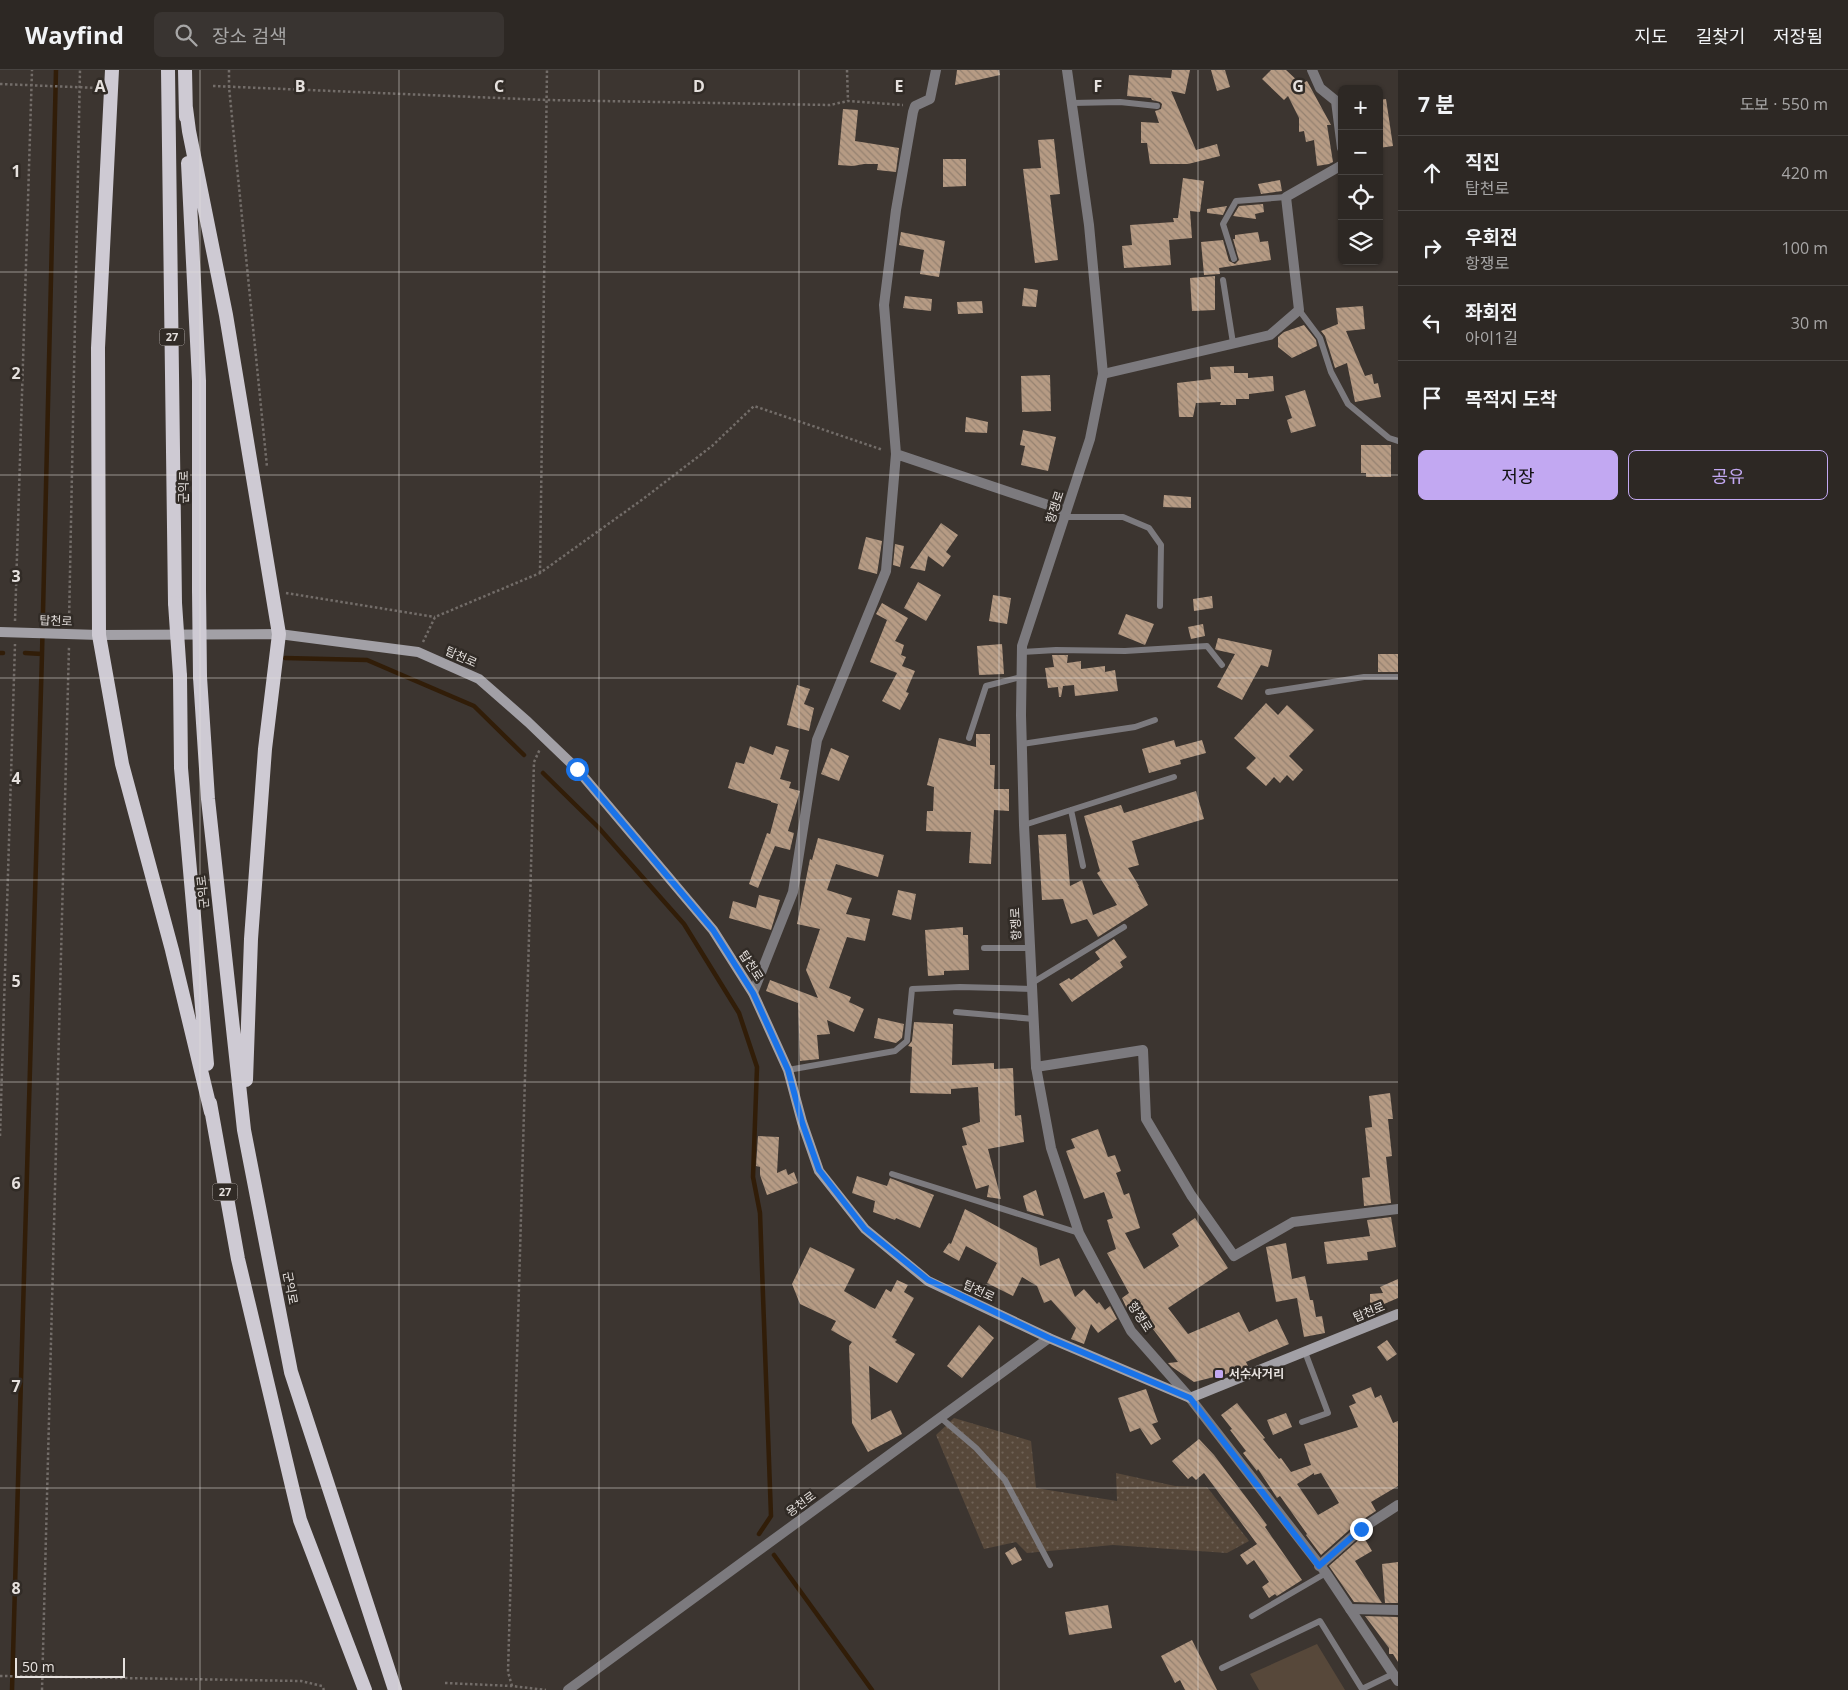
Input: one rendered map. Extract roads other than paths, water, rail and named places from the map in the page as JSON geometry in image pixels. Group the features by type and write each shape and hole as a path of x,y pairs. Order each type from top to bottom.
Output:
{"highway":[{"path":"112,70 98,348 99,635 122,764 172,950 211,1112"},
{"name":"군익로","path":"168,70 176,603 182,778 211,1112 238,1258 300,1520 365,1690"},
{"name":"군익로","path":"185,70 199,381 200,677 208,799 244,1130 291,1372 395,1690"},
{"path":"186,108 226,315 279,634 264,750 250,939 244,1130"}],"main road":[{"name":"탑천로","path":"0,632 99,635 279,634 418,652 479,679 577,769 713,930 753,993 788,1070 802,1122 819,1170 865,1229 928,1280 1049,1338 1190,1398 1398,1314"}],"street":[{"path":"753,993 793,892 817,740 886,571 896,454 884,304 896,210 915,106 930,99 936,70"},
{"name":"항쟁로","path":"1067,70 1089,225 1103,374 1090,439 1022,646 1024,825 1036,1067 1051,1148 1080,1233 1131,1330 1190,1398 1322,1569 1395,1678"},
{"path":"1312,70 1320,88 1336,100 1340,130"},
{"path":"1103,374 1270,335 1299,310 1286,197 1338,168"},
{"path":"896,454 1066,514"},
{"path":"1036,1067 1144,1050 1146,1119 1190,1195 1234,1256 1293,1222 1398,1209"},
{"name":"용천로","path":"568,1690 1049,1338"},
{"path":"1322,1569 1361,1529 1398,1505"},
{"path":"1350,1609 1398,1610"}],"lane":[{"path":"1072,103 1120,102 1157,106"},
{"path":"1234,259 1222,224 1236,201 1286,197"},
{"path":"1223,280 1233,343"},
{"path":"1299,310 1320,338 1331,372 1348,404 1389,438 1398,440"},
{"path":"1066,514 1123,517 1149,528 1161,545 1160,606"},
{"path":"1022,652 1056,650 1125,651 1207,646 1222,665"},
{"path":"969,738 986,686 1021,677"},
{"path":"1268,692 1364,677 1398,677"},
{"path":"1022,744 1134,727 1156,720"},
{"path":"1024,825 1174,777"},
{"path":"1071,810 1083,866"},
{"path":"788,1070 895,1051 907,1041 912,989 1032,986 1124,927"},
{"path":"984,948 1030,948"},
{"path":"956,1012 1034,1019"},
{"path":"892,1174 1080,1233"},
{"path":"1302,1422 1328,1413 1305,1352"},
{"path":"941,1418 976,1448 1005,1480 1050,1565"},
{"path":"1252,1616 1322,1569"},
{"path":"1222,1668 1320,1622 1362,1689 1395,1678"}],"waterway":[{"path":"12,1690 42,654 56,70"},
{"path":"25,653 42,654"},
{"path":"285,658 367,660 474,706 524,755"},
{"path":"543,773 598,827 684,924 739,1013 757,1067 753,1177 760,1213 771,1516 759,1534"},
{"path":"774,1555 872,1690"}],"place":[{"name":"서수사거리","path":"1219,1374"}]}
